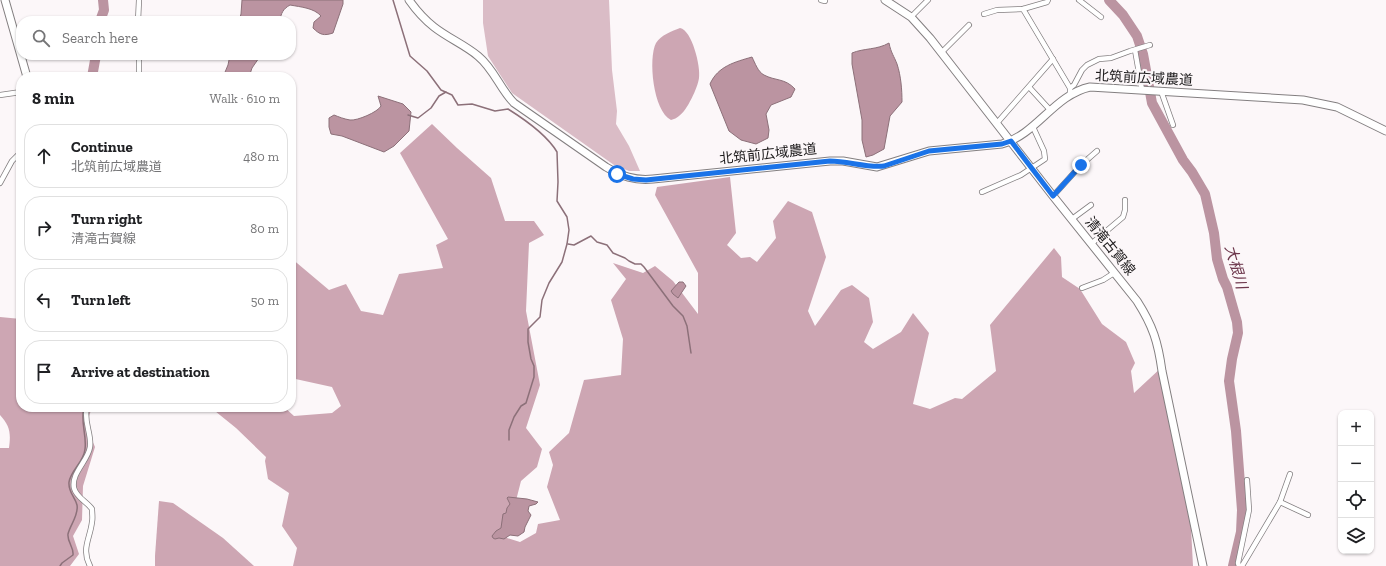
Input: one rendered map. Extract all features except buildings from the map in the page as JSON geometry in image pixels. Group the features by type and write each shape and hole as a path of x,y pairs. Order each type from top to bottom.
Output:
{"street":[{"path":"5,0 16,38"},
{"path":"138,0 138,16"},
{"name":"北筑前広域農道","path":"409,0 417,11 434,27 479,57 490,70 507,96 514,103 606,168 617,174 633,179 653,179 830,161 843,161 877,167 929,151 1002,144 1023,135 1070,92 1090,87 1303,100 1337,108 1386,131"},
{"name":"清滝古賀線","path":"885,0 911,17 942,52 1141,307 1157,341 1204,566"},
{"path":"911,17 928,0"},
{"path":"984,14 997,10 1023,9 1047,2 1048,0"},
{"path":"1079,0 1101,17"},
{"path":"1023,9 1053,59 1070,92"},
{"path":"942,52 969,25"},
{"path":"1070,92 1082,70 1087,65 1099,59 1111,58 1150,45"},
{"path":"1135,50 1144,90"},
{"path":"997,123 1053,59"},
{"path":"22,60 26,72"},
{"path":"139,60 139,72"},
{"path":"1029,87 1051,111"},
{"path":"1161,91 1173,125"},
{"path":"0,95 16,93"},
{"path":"982,192 1021,175 1045,159 1044,151 1033,127"},
{"path":"1053,196 1081,165 1097,151"},
{"path":"0,183 12,161 16,157"},
{"path":"1092,244 1123,217 1125,200"},
{"path":"1072,219 1091,205"},
{"path":"1082,288 1103,280 1114,273"},
{"path":"85,412 90,448 75,477 74,488 92,509 93,521 86,552 90,566"},
{"path":"1240,566 1280,502 1290,474"},
{"path":"1240,566 1238,563 1249,510 1247,480"},
{"path":"1280,502 1308,515"}],"shaded area":[{"path":"242,0 343,0 333,33 325,35 313,28 314,22 321,16 315,11 307,8 290,5 281,16 240,16"},
{"path":"483,0 609,0 612,70 617,111 616,124 629,146 640,171 629,171 614,165 512,93 488,56 483,23"},
{"path":"680,28 684,30 692,42 699,66 699,78 689,104 678,117 671,120 665,115 656,96 652,72 652,60 658,40"},
{"path":"889,43 899,73 902,102 890,116 884,149 866,157 862,140 862,120 852,64 852,53 880,47"},
{"path":"752,57 762,74 784,81 795,89 791,97 771,105 766,114 769,130 768,138 756,144 741,140 729,131 710,84 713,78 722,69 733,63"},
{"path":"229,60 258,60 251,72 225,72"},
{"path":"378,96 403,104 411,112 409,131 394,146 384,152 342,136 331,134 329,118 334,115 353,120 367,116 381,106"},
{"path":"432,124 491,178 505,221 534,221 544,235 529,243 526,311 540,385 526,428 542,449 537,467 521,481 510,524 504,537 520,542 536,533 538,524 560,520 547,487 553,465 549,452 569,433 584,380 621,375 623,339 611,300 626,279 613,263 643,273 655,266 673,281 698,314 698,273 655,195 657,187 730,177 736,233 727,245 741,258 750,257 757,262 776,238 773,221 788,201 812,212 826,257 808,311 815,326 841,290 852,285 869,298 873,322 864,342 873,349 901,332 913,313 929,333 913,404 930,409 955,398 962,399 996,371 990,325 1054,248 1061,257 1062,277 1080,289 1102,324 1126,342 1135,363 1131,371 1134,393 1163,366 1191,528 1193,566 293,566 297,548 282,526 289,493 268,479 265,461 266,457 236,428 216,412 290,412 294,416 332,413 341,406 332,387 296,379 296,262 329,290 346,284 361,311 383,315 399,274 443,268 436,245 448,239 400,153"},
{"path":"679,282 683,282 686,286 678,298 671,291"},
{"path":"0,317 16,319 16,412 90,412 86,426 95,447 83,486 82,520 73,536 79,554 70,566 0,566 0,448 9,448 10,438 8,426 0,415"},
{"path":"507,498 538,502 529,506 528,511 531,515 524,532 518,536 510,535 504,539 495,539 492,536 501,528 503,514 506,513 510,504"},
{"path":"159,501 173,503 223,538 254,566 155,566"}],"waterway":[{"path":"102,16 104,10 103,0"},
{"path":"393,0 410,56 427,71 441,90 452,95 458,105 472,104 495,111 508,109 541,134 557,152 557,201 567,217 569,230 567,244 562,262 549,283 542,300 540,317 528,329 528,342 531,359 534,366 534,377 526,403 521,406 514,417 509,430 509,440"},
{"name":"大根川","path":"1109,0 1123,15 1137,36 1143,54 1152,103 1183,160 1205,194 1214,233 1217,259 1237,322 1238,333 1229,381 1236,431 1242,510 1241,532 1233,566"},
{"path":"93,72 95,60"},
{"path":"408,115 418,118 431,108 439,96 446,92"},
{"path":"568,244 574,245 591,236 597,242 607,245 613,253 635,264 641,264 673,306 683,316 687,326 691,353"},
{"path":"60,566 73,555 68,540 68,534 76,516 77,505 71,492 69,482 84,454 83,412"}],"route":[{"path":"617,174 633,179 646,180 830,161 843,161 877,167 929,151 1002,144 1011,141 1053,196 1081,165"}]}
